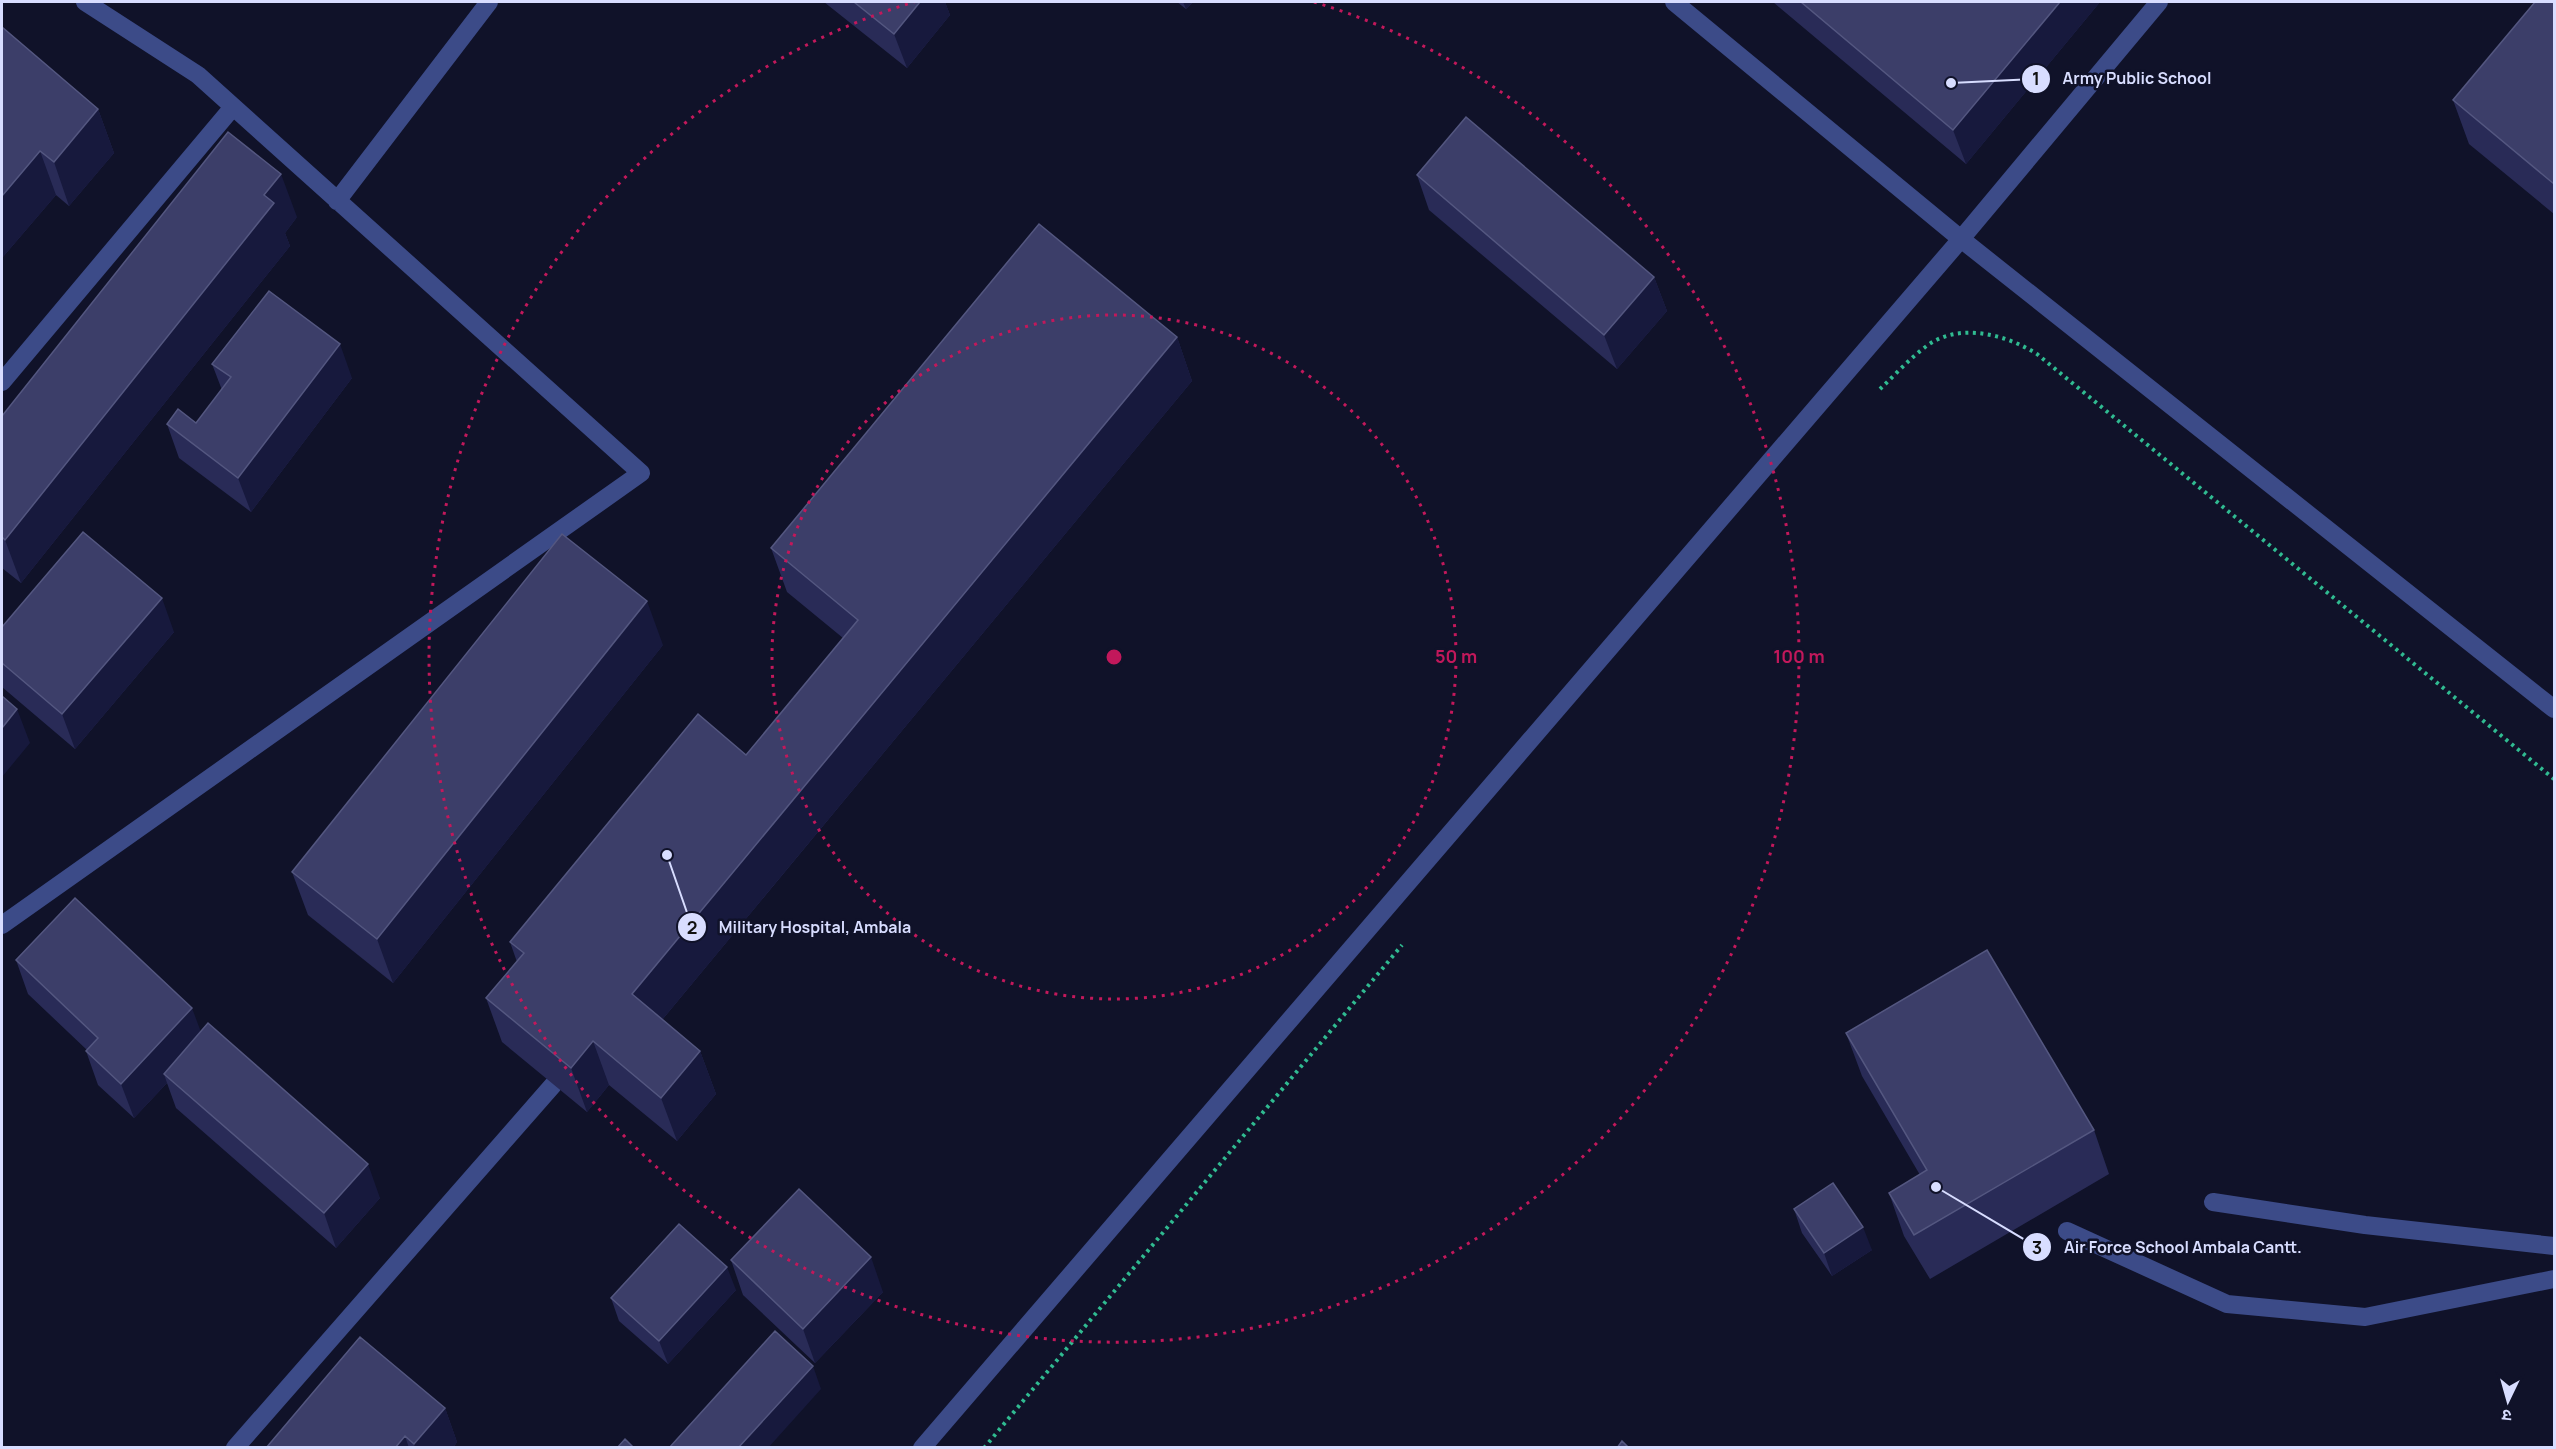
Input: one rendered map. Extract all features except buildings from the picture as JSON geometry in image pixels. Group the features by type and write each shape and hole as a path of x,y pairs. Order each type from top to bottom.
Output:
{"street":[{"path":"2,925 641,473 198,75 85,2"},
{"path":"337,201 489,2"},
{"path":"1674,2 1961,239 2554,709"},
{"path":"922,1448 1961,239 2159,2"},
{"path":"2,382 233,106"},
{"path":"235,1448 553,1085"},
{"path":"2213,1202 2365,1225 2554,1246"},
{"path":"2067,1232 2227,1304 2365,1317 2554,1279"}],"path":[{"path":"1875,393 1926,346 1949,336 1969,332 2000,337 2023,345 2037,354 2554,779"},
{"path":"984,1448 1404,943"}],"place":[{"name":"Army Public School","path":"1951,83"},
{"name":"Military Hospital, Ambala","path":"667,855"},
{"name":"Air Force School Ambala Cantt.","path":"1936,1187"}]}
